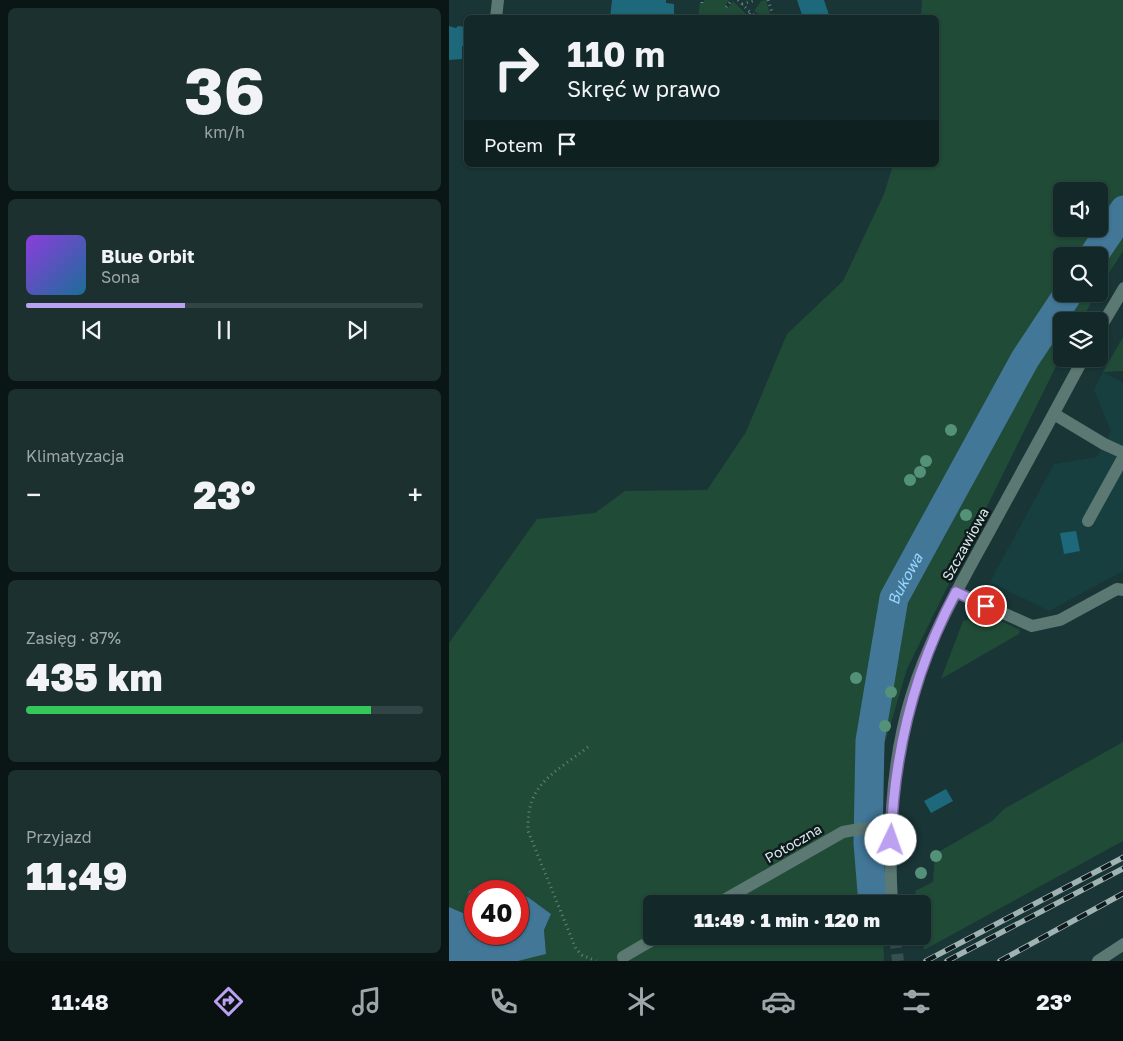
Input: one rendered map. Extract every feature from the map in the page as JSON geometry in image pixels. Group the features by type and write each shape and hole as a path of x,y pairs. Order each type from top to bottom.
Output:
{"street":[{"path":"496,15 498,0"},
{"path":"1108,314 1123,288"},
{"name":"Szczawiowa","path":"892,895 891,829 898,760 911,699 932,643 956,592 1079,367"},
{"path":"1054,414 1123,455 1088,521"},
{"path":"956,592 1032,626 1060,620 1117,589 1123,590"},
{"name":"Potoczna","path":"733,895 843,832 865,829 891,829"},
{"path":"1097,961 1123,944"},
{"path":"623,957 644,945"}],"path":[{"path":"726,7 732,0"},
{"path":"738,0 754,15"},
{"path":"742,4 756,0"},
{"path":"768,0 772,15"},
{"path":"588,748 540,785 530,801 527,815 528,831 576,949 582,955 596,961"}],"shaded area":[{"path":"1103,372 1123,383 1123,571 1049,611 990,582 1054,464 1097,457 1111,431 1094,390"}],"green space":[{"path":"704,0 729,0 725,6 728,8 733,1 747,15 698,15 700,3 704,3"},
{"path":"766,0 770,15 760,15 754,11 761,1"},
{"path":"922,0 1123,0 1123,251 1108,275 1108,247 1053,247 1053,302 1092,302 1086,312 1053,312 1053,367 1056,367 907,669 885,743 877,840 881,895 643,895 643,945 883,945 884,961 518,961 546,954 544,930 551,914 529,898 529,880 464,880 463,913 449,907 449,643 537,519 595,513 625,491 707,490 746,432 787,334 843,281 884,194 892,167 939,167 939,15 921,15"},
{"path":"1123,337 1123,371 1103,372 1106,367 1108,367 1108,363"},
{"path":"986,614 1020,630 1019,634 941,679 963,621"},
{"path":"1123,742 1123,841 924,950 924,945 931,945 931,895 916,895 915,891 933,882 935,854 992,821 1004,809"}],"water":[{"path":"529,898 551,914 544,930 546,954 518,961 449,961 449,907 463,913 464,909 464,945 529,945"}],"building":[{"path":"612,0 666,0 666,3 674,4 674,15 610,15"},
{"path":"797,0 824,0 829,15 802,15"},
{"path":"449,26 456,28 458,26 464,27 462,59 449,60"},
{"path":"1076,531 1080,551 1064,554 1060,533"},
{"path":"946,789 953,801 931,813 924,801"}],"waterway":[{"name":"Bukowa","path":"1099,247 1124,210"},
{"name":"Bukowa","path":"872,895 868,843 870,741 894,598 1025,359 1063,302"}],"tunnel":[{"path":"896,945 898,961"}],"railway":[{"path":"926,961 1124,857"},
{"path":"947,961 1124,868"},
{"path":"1000,961 1124,893"}],"route":[{"path":"891,840 898,760 906,718 923,664 956,592 986,606"}]}
